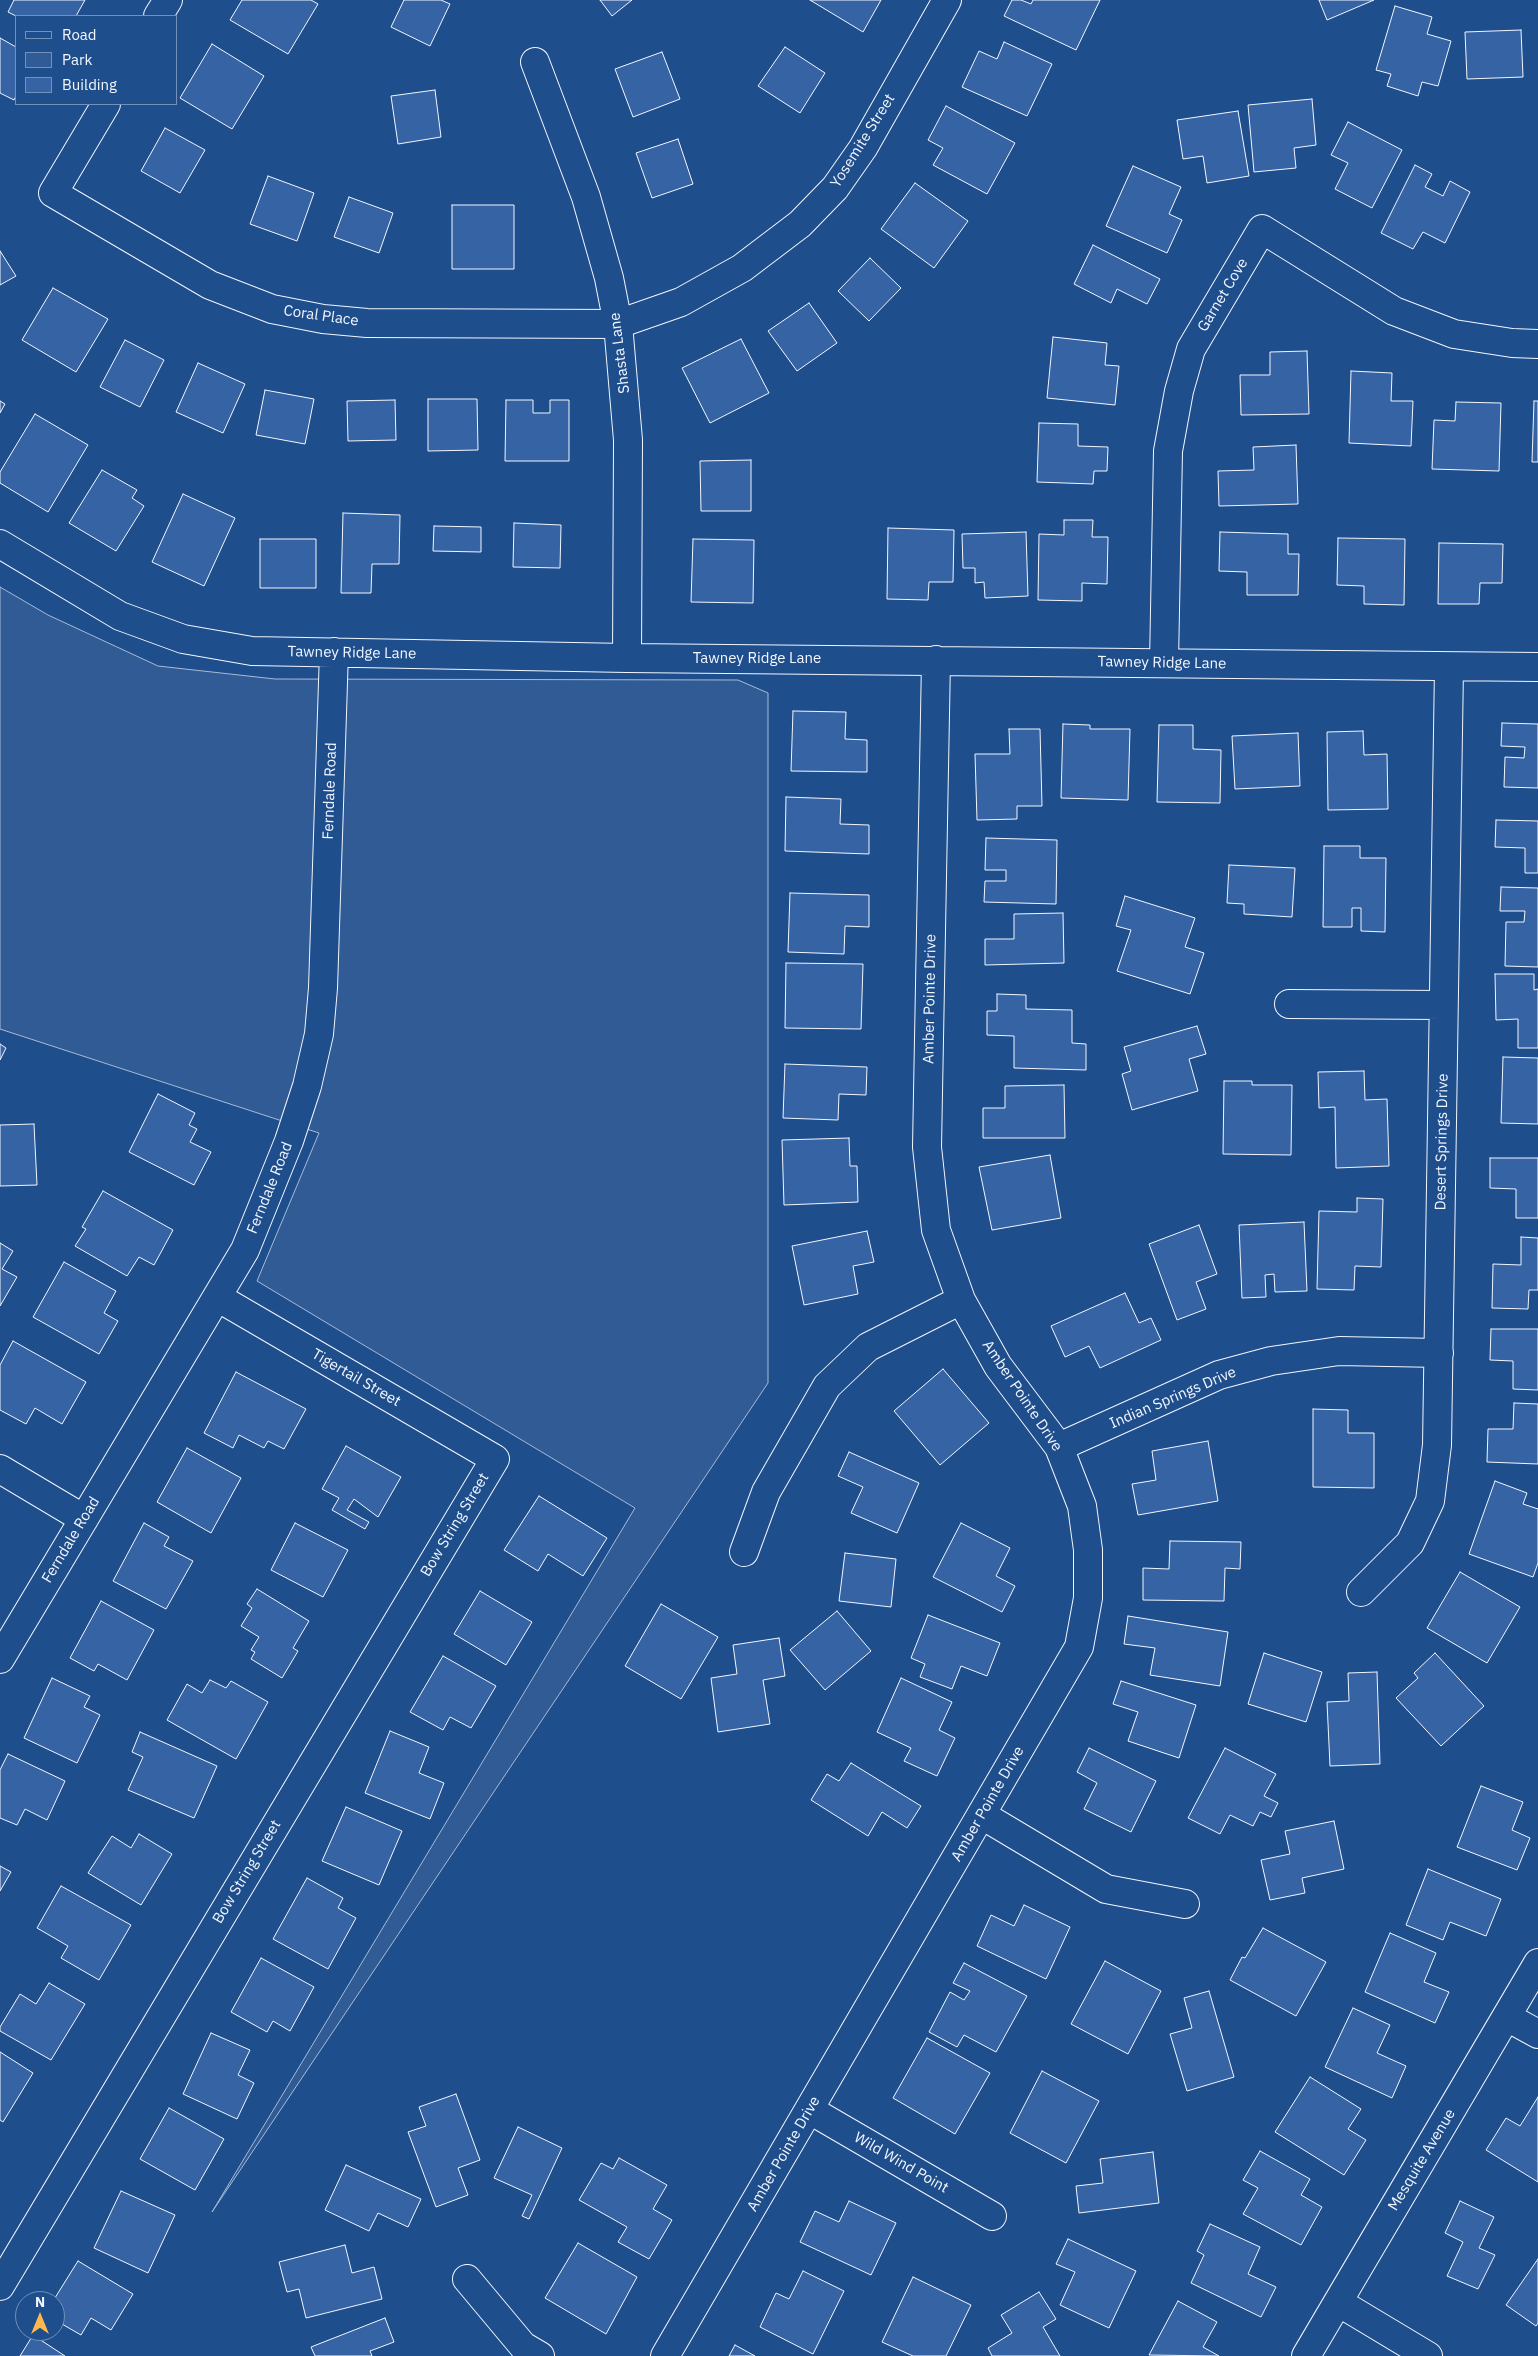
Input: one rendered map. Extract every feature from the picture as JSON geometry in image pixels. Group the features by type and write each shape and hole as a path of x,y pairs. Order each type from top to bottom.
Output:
{"street":[{"path":"159,15 168,0"},
{"name":"Yosemite Street","path":"618,324 688,298 742,268 800,224 835,188 857,156 947,0"},
{"name":"Shasta Lane","path":"534,62 586,197 609,278 618,324 628,440 627,658"},
{"name":"Coral Place","path":"105,105 53,193 210,285 272,309 323,319 367,323 618,324"},
{"name":"Garnet Cove","path":"1164,663 1168,451 1180,391 1191,349 1262,229 1394,311 1454,334 1512,343 1538,344"},
{"name":"Tawney Ridge Lane","path":"0,544 120,616 183,639 252,650 627,658 1538,667"},
{"name":"Ferndale Road","path":"0,1659 245,1250 265,1202 304,1095 319,1034 324,988 334,652"},
{"name":"Amber Pointe Drive","path":"665,2356 1079,1647 1088,1598 1088,1550 1082,1506 1059,1447 998,1366 961,1300 936,1230 927,1147 936,660"},
{"name":"Desert Springs Drive","path":"1361,1592 1410,1543 1430,1500 1436,1445 1449,667"},
{"path":"1289,1004 1444,1005"},
{"name":"Tigertail Street","path":"217,1297 495,1459"},
{"path":"744,1552 766,1492 827,1386 868,1347 961,1300"},
{"name":"Indian Springs Drive","path":"1059,1447 1219,1375 1271,1362 1339,1351 1439,1353"},
{"name":"Bow String Street","path":"0,2286 495,1459"},
{"path":"0,1469 84,1519"},
{"path":"982,1815 1106,1889 1185,1904"},
{"name":"Mesquite Avenue","path":"1306,2356 1538,1963"},
{"path":"1507,2017 1538,2034"},
{"name":"Wild Wind Point","path":"810,2110 992,2216"},
{"path":"467,2279 523,2346 540,2356"},
{"path":"1338,2302 1428,2356"}],"green space":[{"path":"0,587 48,615 158,666 275,679 738,680 768,693 768,1383 212,2212 635,1508 257,1281 319,1133 0,1029"}],"building":[{"path":"14,0 85,0 77,15 15,16 8,12"},
{"path":"242,0 311,0 318,4 288,54 230,20"},
{"path":"404,0 441,0 450,4 430,46 391,27"},
{"path":"600,0 632,0 612,16"},
{"path":"810,0 881,0 863,32"},
{"path":"1012,0 1021,0 1031,4 1033,0 1100,0 1076,50 1004,16"},
{"path":"1319,0 1374,0 1327,20"},
{"path":"1395,6 1432,17 1427,34 1451,41 1438,86 1422,82 1418,96 1387,86 1391,74 1376,70"},
{"path":"1521,30 1523,77 1467,79 1465,32"},
{"path":"0,38 15,46 15,98 14,100 0,93"},
{"path":"1004,42 1052,64 1027,116 962,87 979,51 997,59"},
{"path":"212,44 264,76 232,129 180,98"},
{"path":"785,47 825,73 800,113 758,86"},
{"path":"662,52 680,99 633,117 615,69"},
{"path":"435,90 441,137 398,144 391,96"},
{"path":"1312,99 1316,145 1294,148 1296,168 1254,172 1248,105"},
{"path":"946,106 1015,143 987,194 933,165 943,148 928,140"},
{"path":"1238,111 1249,176 1207,183 1203,156 1183,159 1177,120"},
{"path":"1348,122 1402,150 1372,208 1335,189 1348,163 1331,155"},
{"path":"165,128 205,150 180,193 141,171"},
{"path":"678,139 693,184 652,198 636,153"},
{"path":"1415,165 1432,174 1425,187 1443,196 1450,181 1470,192 1445,243 1423,232 1413,249 1381,233"},
{"path":"1133,166 1181,187 1169,214 1182,220 1167,253 1106,226"},
{"path":"268,176 314,193 297,241 250,224"},
{"path":"915,183 968,221 934,268 881,229"},
{"path":"349,197 393,213 379,253 334,237"},
{"path":"452,205 514,205 514,269 452,269"},
{"path":"1093,245 1160,279 1147,304 1117,289 1111,303 1074,284"},
{"path":"0,251 16,276 0,285"},
{"path":"870,258 901,288 869,321 838,291"},
{"path":"53,288 108,319 76,372 22,340"},
{"path":"809,303 837,343 797,371 768,331"},
{"path":"1053,337 1107,343 1105,365 1119,366 1115,405 1047,398"},
{"path":"741,339 769,393 710,423 682,368"},
{"path":"125,340 164,360 140,407 100,387"},
{"path":"1307,351 1309,414 1241,415 1240,375 1270,375 1270,352"},
{"path":"198,363 245,384 223,433 176,412"},
{"path":"1351,371 1392,373 1391,401 1413,401 1411,446 1349,443"},
{"path":"265,390 314,399 305,444 256,435"},
{"path":"428,399 477,399 478,450 428,451"},
{"path":"395,400 396,440 348,441 347,401"},
{"path":"506,400 533,400 533,413 550,413 550,400 569,400 569,461 505,461"},
{"path":"0,401 5,404 0,413"},
{"path":"1534,401 1538,401 1538,462 1532,462"},
{"path":"1456,402 1501,403 1499,471 1432,469 1434,420 1455,421"},
{"path":"35,414 88,445 48,512 0,483 0,472"},
{"path":"1039,423 1078,424 1078,446 1108,447 1107,471 1094,471 1093,484 1037,482"},
{"path":"1296,445 1298,504 1219,506 1218,471 1254,470 1253,447"},
{"path":"751,460 751,511 701,511 700,461"},
{"path":"102,470 137,490 132,498 144,506 116,551 69,523"},
{"path":"183,494 235,518 204,586 152,562"},
{"path":"343,513 400,515 399,564 372,564 371,593 341,593"},
{"path":"1064,520 1093,520 1092,537 1108,537 1107,584 1082,583 1082,601 1038,600 1039,534 1064,535"},
{"path":"514,523 561,525 560,568 513,567"},
{"path":"434,526 481,527 481,552 433,551"},
{"path":"888,528 954,530 953,582 929,582 928,600 887,599"},
{"path":"1026,532 1028,596 985,598 984,582 975,583 975,568 963,568 962,534"},
{"path":"1220,532 1288,534 1288,554 1299,554 1298,595 1247,595 1247,572 1219,571"},
{"path":"1338,538 1405,539 1404,605 1364,604 1364,586 1337,585"},
{"path":"260,539 316,539 316,588 260,588"},
{"path":"693,539 754,540 753,603 691,602"},
{"path":"1439,543 1503,544 1502,583 1480,583 1479,604 1438,604"},
{"path":"793,711 846,712 845,739 867,740 867,772 791,771"},
{"path":"1502,723 1538,724 1538,788 1504,787 1505,757 1524,758 1525,747 1501,746"},
{"path":"1063,724 1090,725 1090,729 1130,729 1128,800 1061,798"},
{"path":"1159,725 1193,725 1193,749 1221,750 1220,803 1157,802"},
{"path":"1009,729 1040,729 1042,806 1017,806 1017,819 977,820 975,754 1010,754"},
{"path":"1363,731 1364,755 1387,754 1388,809 1328,810 1327,732"},
{"path":"1298,733 1300,786 1235,789 1232,736"},
{"path":"786,797 841,799 840,824 869,825 869,854 785,851"},
{"path":"1496,820 1538,821 1538,873 1525,873 1525,848 1495,847"},
{"path":"986,838 1057,840 1056,904 984,902 985,881 1006,881 1006,870 985,870"},
{"path":"1324,846 1360,846 1360,858 1386,858 1385,932 1361,931 1361,908 1352,908 1352,927 1323,927"},
{"path":"1229,865 1295,868 1292,917 1244,914 1244,904 1227,903"},
{"path":"1501,887 1538,888 1538,967 1505,966 1506,922 1524,922 1525,911 1500,911"},
{"path":"790,893 869,895 869,927 845,926 844,954 788,952"},
{"path":"1125,896 1195,918 1185,947 1204,953 1190,994 1117,971 1131,930 1116,926"},
{"path":"1063,913 1064,963 985,965 985,939 1014,939 1014,914"},
{"path":"786,963 863,964 861,1029 785,1028"},
{"path":"1495,974 1534,974 1534,990 1538,989 1538,1048 1518,1048 1518,1019 1496,1020"},
{"path":"997,994 1026,995 1026,1009 1072,1010 1072,1043 1086,1044 1086,1070 1014,1068 1014,1036 987,1035 987,1011 997,1011"},
{"path":"1197,1026 1206,1054 1189,1059 1198,1091 1132,1110 1122,1074 1131,1071 1124,1047"},
{"path":"0,1044 6,1048 0,1060"},
{"path":"1503,1057 1538,1058 1538,1124 1501,1123"},
{"path":"785,1064 867,1067 866,1095 839,1094 838,1120 783,1118"},
{"path":"1364,1071 1365,1100 1387,1099 1389,1166 1336,1168 1335,1107 1319,1108 1318,1072"},
{"path":"1224,1081 1252,1081 1252,1085 1292,1085 1291,1155 1223,1154"},
{"path":"1064,1085 1065,1138 983,1138 983,1108 1005,1108 1005,1086"},
{"path":"158,1094 195,1113 189,1125 197,1129 190,1142 211,1152 194,1185 129,1152"},
{"path":"34,1124 37,1185 0,1186 0,1125"},
{"path":"849,1138 850,1166 857,1166 858,1202 784,1205 782,1140"},
{"path":"1050,1155 1061,1218 992,1230 979,1167"},
{"path":"1490,1158 1538,1158 1538,1218 1516,1218 1516,1189 1490,1188"},
{"path":"103,1191 173,1230 154,1265 139,1257 127,1276 75,1246 86,1229 82,1227"},
{"path":"1357,1198 1383,1199 1381,1267 1355,1266 1354,1290 1317,1289 1319,1211 1357,1212"},
{"path":"1304,1222 1307,1291 1275,1292 1274,1274 1265,1275 1266,1297 1242,1298 1239,1225"},
{"path":"1199,1225 1217,1274 1196,1282 1206,1309 1177,1320 1149,1244"},
{"path":"867,1231 874,1262 853,1266 858,1294 804,1305 792,1246"},
{"path":"1521,1237 1538,1238 1538,1290 1529,1290 1528,1309 1492,1308 1493,1264 1521,1265"},
{"path":"0,1243 13,1251 2,1269 17,1277 0,1306"},
{"path":"64,1262 116,1291 104,1313 118,1321 99,1354 33,1317"},
{"path":"1125,1293 1139,1323 1151,1318 1161,1340 1100,1368 1089,1346 1065,1357 1051,1326"},
{"path":"1491,1329 1538,1329 1538,1390 1513,1389 1513,1361 1490,1360"},
{"path":"13,1341 86,1382 62,1424 35,1408 26,1424 0,1410 0,1365"},
{"path":"943,1369 989,1423 940,1465 894,1411"},
{"path":"236,1372 306,1409 284,1449 268,1441 264,1448 239,1435 233,1448 204,1433"},
{"path":"1514,1403 1538,1404 1538,1464 1487,1462 1488,1429 1513,1429"},
{"path":"1313,1409 1348,1410 1348,1433 1374,1433 1374,1488 1313,1487"},
{"path":"1208,1441 1218,1501 1138,1515 1132,1484 1156,1480 1152,1451"},
{"path":"346,1446 401,1477 378,1517 354,1499 347,1510 369,1522 365,1529 332,1510 339,1498 322,1489"},
{"path":"187,1448 241,1478 211,1533 157,1502"},
{"path":"849,1452 919,1483 897,1533 851,1513 863,1487 838,1476"},
{"path":"1495,1481 1527,1493 1523,1504 1538,1509 1538,1563 1533,1577 1469,1554"},
{"path":"539,1496 607,1538 583,1576 548,1554 538,1571 504,1550"},
{"path":"144,1523 169,1537 164,1546 193,1561 166,1609 113,1581"},
{"path":"295,1523 348,1550 323,1597 271,1570"},
{"path":"961,1523 1010,1548 996,1576 1015,1586 1002,1612 933,1577"},
{"path":"1170,1541 1241,1542 1240,1569 1225,1568 1224,1601 1143,1600 1143,1568 1169,1569"},
{"path":"845,1553 896,1559 891,1607 839,1601"},
{"path":"1460,1572 1520,1607 1487,1663 1427,1628"},
{"path":"257,1589 309,1621 293,1648 298,1651 282,1678 251,1659 255,1652 251,1650 259,1637 241,1626 252,1608 247,1604"},
{"path":"480,1591 532,1622 506,1665 454,1634"},
{"path":"101,1601 154,1630 127,1680 98,1664 94,1671 70,1658"},
{"path":"661,1604 718,1637 681,1699 625,1666"},
{"path":"837,1611 871,1651 825,1690 790,1650"},
{"path":"928,1615 1000,1643 987,1676 961,1666 952,1689 920,1677 925,1664 911,1658"},
{"path":"1128,1616 1228,1632 1220,1686 1150,1675 1155,1648 1124,1644"},
{"path":"779,1638 785,1676 763,1680 770,1724 718,1732 711,1678 737,1674 733,1645"},
{"path":"1264,1653 1322,1672 1306,1722 1248,1704"},
{"path":"1435,1653 1484,1706 1441,1746 1396,1698 1418,1678 1414,1673"},
{"path":"443,1656 496,1686 471,1728 450,1717 443,1730 410,1712"},
{"path":"1377,1672 1380,1764 1330,1766 1327,1702 1349,1701 1348,1673"},
{"path":"52,1678 90,1696 84,1707 100,1715 77,1763 24,1738"},
{"path":"901,1678 952,1702 939,1730 955,1738 937,1776 904,1761 911,1748 877,1732"},
{"path":"210,1680 226,1688 231,1681 268,1702 236,1759 167,1720 187,1684 202,1693"},
{"path":"1121,1681 1196,1705 1179,1758 1128,1741 1138,1712 1113,1704"},
{"path":"390,1731 429,1747 419,1773 444,1783 430,1819 365,1793"},
{"path":"140,1732 217,1766 194,1818 128,1790 143,1757 132,1752"},
{"path":"1089,1748 1156,1781 1131,1832 1084,1809 1097,1783 1077,1772"},
{"path":"1225,1748 1276,1774 1264,1796 1278,1803 1271,1817 1260,1812 1253,1826 1230,1815 1220,1834 1188,1818"},
{"path":"8,1754 65,1781 47,1820 25,1809 17,1825 0,1818 0,1770"},
{"path":"851,1763 921,1806 907,1828 882,1812 868,1836 811,1800 827,1774 839,1781"},
{"path":"1481,1786 1523,1802 1512,1830 1530,1838 1517,1870 1457,1847"},
{"path":"346,1807 402,1831 379,1885 322,1861"},
{"path":"1334,1821 1344,1869 1302,1878 1305,1893 1270,1900 1261,1860 1290,1854 1285,1831"},
{"path":"139,1834 172,1854 141,1905 88,1873 112,1836 131,1848"},
{"path":"0,1866 11,1872 0,1891"},
{"path":"1428,1869 1501,1899 1486,1936 1450,1922 1443,1940 1406,1925"},
{"path":"307,1878 343,1898 338,1908 356,1918 328,1969 273,1939"},
{"path":"61,1886 131,1925 99,1980 61,1958 68,1946 37,1928"},
{"path":"1024,1905 1070,1927 1046,1979 977,1946 991,1915 1014,1926"},
{"path":"1263,1928 1326,1962 1296,2016 1230,1980 1242,1957 1245,1958"},
{"path":"1390,1933 1436,1953 1424,1982 1449,1992 1435,2023 1365,1992"},
{"path":"261,1958 314,1987 290,2031 273,2021 267,2032 231,2012"},
{"path":"1105,1961 1161,1991 1128,2054 1071,2024"},
{"path":"964,1963 1027,1996 996,2052 964,2035 957,2047 929,2032 950,1992 964,2000 970,1991 953,1983"},
{"path":"49,1983 85,2004 51,2060 0,2031 0,2027 20,1994 36,2004"},
{"path":"1209,1991 1234,2077 1187,2091 1170,2034 1192,2028 1184,1998"},
{"path":"1353,2008 1390,2025 1377,2053 1406,2066 1392,2098 1325,2067"},
{"path":"211,2033 250,2050 238,2075 254,2083 237,2119 183,2094"},
{"path":"927,2038 990,2073 955,2134 893,2098"},
{"path":"0,2052 33,2073 3,2122 0,2120"},
{"path":"1042,2071 1099,2101 1066,2163 1010,2133"},
{"path":"1310,2077 1361,2109 1348,2129 1366,2140 1344,2175 1275,2132"},
{"path":"456,2094 480,2160 458,2168 468,2195 436,2207 408,2132 426,2126 419,2107"},
{"path":"1538,2097 1538,2182 1486,2150 1506,2118 1520,2126"},
{"path":"169,2108 224,2139 195,2190 140,2159"},
{"path":"518,2127 562,2148 529,2219 522,2216 532,2195 494,2178"},
{"path":"1260,2151 1310,2179 1301,2195 1322,2207 1301,2245 1243,2214 1258,2188 1243,2180"},
{"path":"1153,2152 1159,2203 1079,2213 1076,2186 1103,2183 1100,2159"},
{"path":"619,2158 667,2185 653,2209 672,2220 649,2259 618,2242 627,2227 579,2200 601,2163 613,2169"},
{"path":"346,2165 421,2199 408,2227 378,2213 369,2231 325,2210"},
{"path":"121,2191 175,2215 148,2273 94,2248"},
{"path":"849,2201 896,2223 871,2275 800,2242 815,2211 839,2222"},
{"path":"1460,2201 1494,2217 1479,2248 1495,2255 1478,2289 1447,2276 1463,2242 1445,2233"},
{"path":"1210,2224 1260,2247 1248,2274 1276,2287 1261,2317 1191,2283 1204,2255 1197,2251"},
{"path":"1068,2239 1136,2271 1109,2328 1060,2305 1075,2272 1056,2264"},
{"path":"578,2243 637,2277 606,2334 545,2298"},
{"path":"345,2245 352,2273 374,2267 382,2299 306,2318 299,2289 287,2292 279,2262"},
{"path":"1538,2259 1538,2323 1536,2326 1506,2305"},
{"path":"78,2261 133,2294 111,2330 91,2318 81,2335 65,2326 65,2291 59,2291"},
{"path":"803,2271 844,2291 813,2354 760,2327 776,2293 789,2299"},
{"path":"913,2277 971,2305 946,2356 913,2356 882,2342"},
{"path":"1039,2292 1056,2319 1043,2327 1060,2356 992,2356 988,2348 1012,2333 1001,2315"},
{"path":"1178,2301 1217,2322 1203,2347 1219,2356 1149,2355"},
{"path":"385,2318 394,2342 370,2351 372,2356 315,2356 311,2347"},
{"path":"29,2341 42,2341 65,2356 20,2356"},
{"path":"735,2345 755,2356 729,2356"}]}
